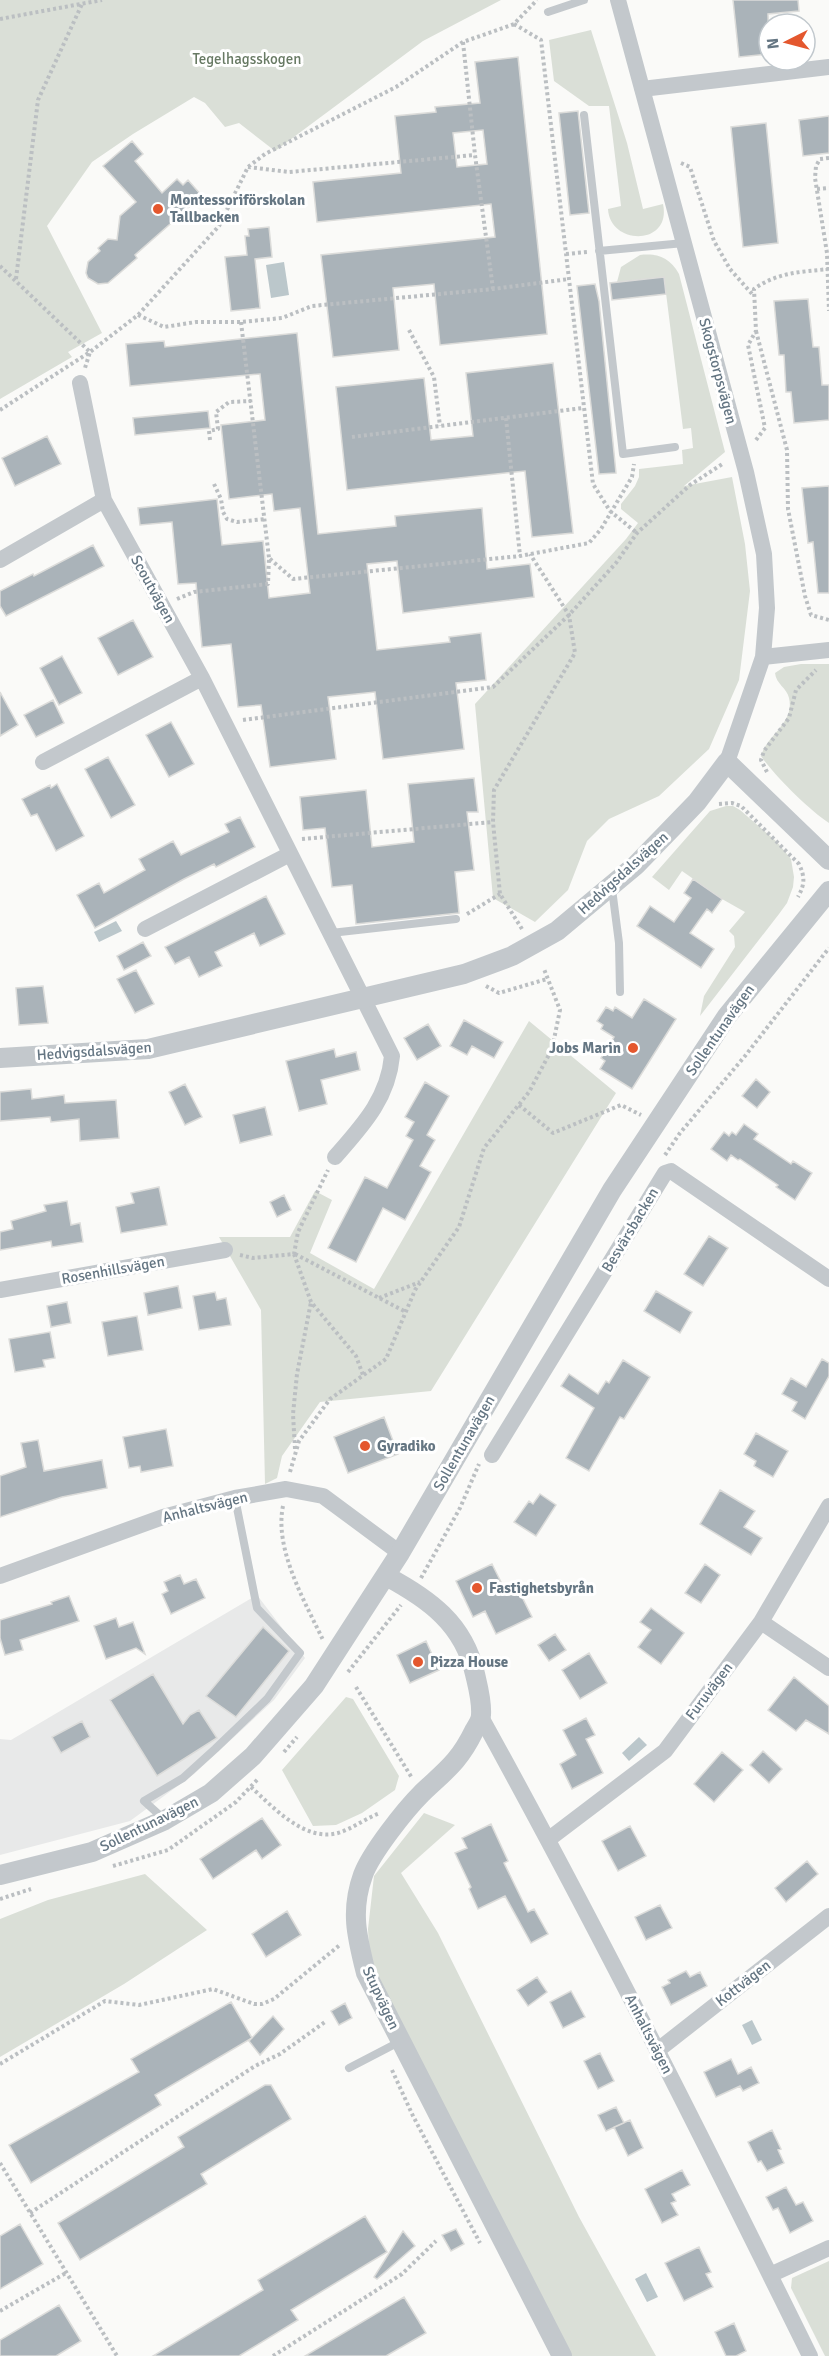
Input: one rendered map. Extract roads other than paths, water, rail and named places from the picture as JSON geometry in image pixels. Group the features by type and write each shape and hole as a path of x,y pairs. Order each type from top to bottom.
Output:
{"street":[{"name":"Skogstorpsvägen","path":"618,0 746,472 764,554 767,608 763,657 727,762"},
{"path":"642,89 829,67"},
{"name":"Scoutvägen","path":"80,383 104,500 202,678 363,999"},
{"path":"0,560 104,500"},
{"path":"763,657 829,650"},
{"path":"44,762 202,678"},
{"path":"727,762 829,860"},
{"name":"Hedvigsdalsvägen","path":"0,1058 148,1049 464,974 512,956 557,931 636,865 684,816 727,762"},
{"path":"145,929 286,848"},
{"name":"Sollentunavägen","path":"0,1875 93,1852 165,1820 211,1793 253,1756 314,1686 400,1553 612,1190 650,1119 728,1016 829,891"},
{"path":"335,1157 368,1119 390,1078 392,1056 363,999"},
{"name":"Besvärsbacken","path":"492,1455 665,1173 672,1171 829,1279"},
{"name":"Rosenhillsvägen","path":"0,1290 225,1250"},
{"name":"Anhaltsvägen","path":"0,1576 163,1517 235,1498 286,1489 323,1496 400,1553"},
{"name":"Furuvägen","path":"549,1839 665,1751 761,1622 829,1506"},
{"path":"386,1576 414,1591 447,1617 472,1659 481,1717"},
{"path":"761,1622 829,1668"},
{"name":"Anhaltsvägen","path":"481,1717 549,1839 658,2050 810,2356"},
{"name":"Stupvägen","path":"481,1717 466,1748 445,1774 421,1794 381,1845 364,1872 356,1899 356,1932 366,1973 561,2356"},
{"name":"Kottvägen","path":"658,2050 829,1916"},
{"path":"770,2275 829,2248"}],"lane":[{"path":"548,12 584,0"},
{"path":"584,115 623,454 675,447"},
{"path":"599,251 684,243"},
{"path":"611,886 619,943 620,992"},
{"path":"331,933 456,919"},
{"path":"165,1820 144,1801 183,1778 215,1749 267,1699 300,1653 257,1608 235,1498"},
{"path":"349,2068 401,2041"}],"place":[{"name":"Montessoriförskolan Tallbacken","path":"158,209"},
{"name":"Jobs Marin","path":"633,1048"},
{"name":"Gyradiko","path":"365,1446"},
{"name":"Fastighetsbyrån","path":"477,1588"},
{"name":"Pizza House","path":"418,1662"}],"park label":[{"name":"Tegelhagsskogen","path":"247,59"}]}
